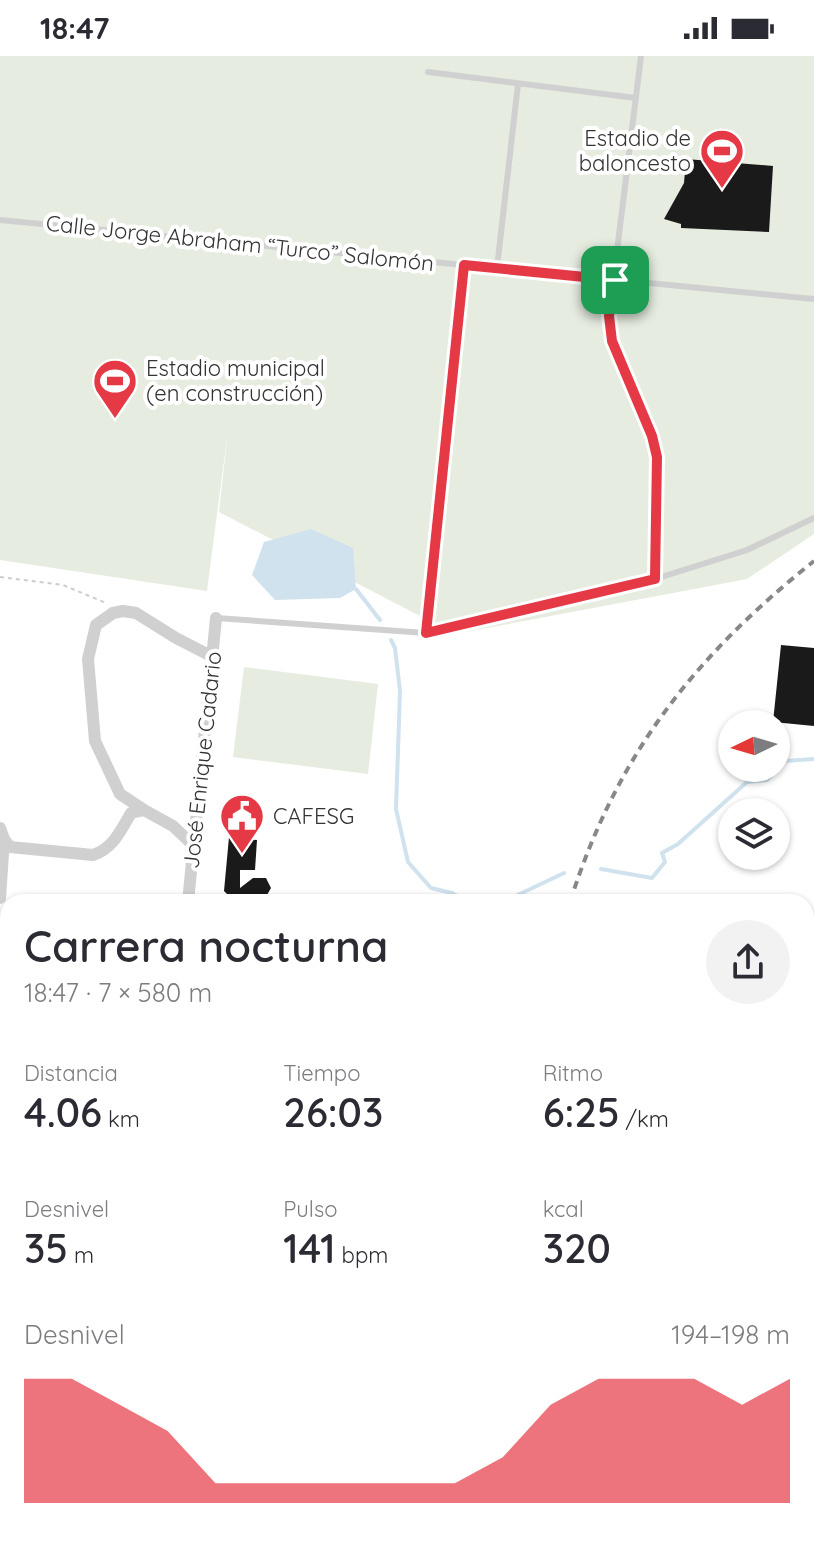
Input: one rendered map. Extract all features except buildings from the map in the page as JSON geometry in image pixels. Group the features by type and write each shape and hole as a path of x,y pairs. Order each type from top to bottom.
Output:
{"street":[{"path":"194,846 173,826 120,794 108,773 95,741 88,659 96,625 113,613 123,611 136,613 213,657"},
{"name":"José Enrique Cadario","path":"189,894 216,618"},
{"path":"2,833 10,847 93,855 103,852 113,843 131,813 144,810"},
{"path":"0,894 2,833"}],"lane":[{"path":"641,56 609,316 612,341 652,436 657,457 655,579"},
{"path":"428,72 636,98"},
{"path":"497,268 518,84"},
{"name":"Calle Jorge Abraham “Turco” Salomón","path":"0,220 814,299"},
{"path":"426,633 464,265"},
{"path":"216,618 426,633 655,579 747,550 814,518"}],"path":[{"path":"0,577 63,585 123,611"}],"shaded area":[{"path":"0,56 814,56 814,534 747,579 455,634 219,512 228,430 207,591 0,560"},
{"path":"244,667 378,684 368,774 233,757"}],"water":[{"path":"311,529 353,548 356,589 340,598 275,600 252,575 264,542"}],"waterway":[{"path":"356,589 380,620"},
{"path":"391,640 395,648 400,691 396,809 408,862 431,888 454,894"},
{"path":"601,869 652,878 665,862 662,853 678,844 747,782 767,780 785,761 814,759"},
{"path":"520,894 564,873"}],"railway":[{"path":"573,894 611,800 636,754 665,712 696,672 732,634 814,561"}],"place":[{"name":"Estadio de baloncesto","path":"722,190"},
{"name":"Estadio municipal (en construcción)","path":"115,420"},
{"name":"CAFESG","path":"242,855"}],"route":[{"path":"464,265 615,280 609,316 612,341 652,436 657,457 655,579 426,633 464,265"}]}
